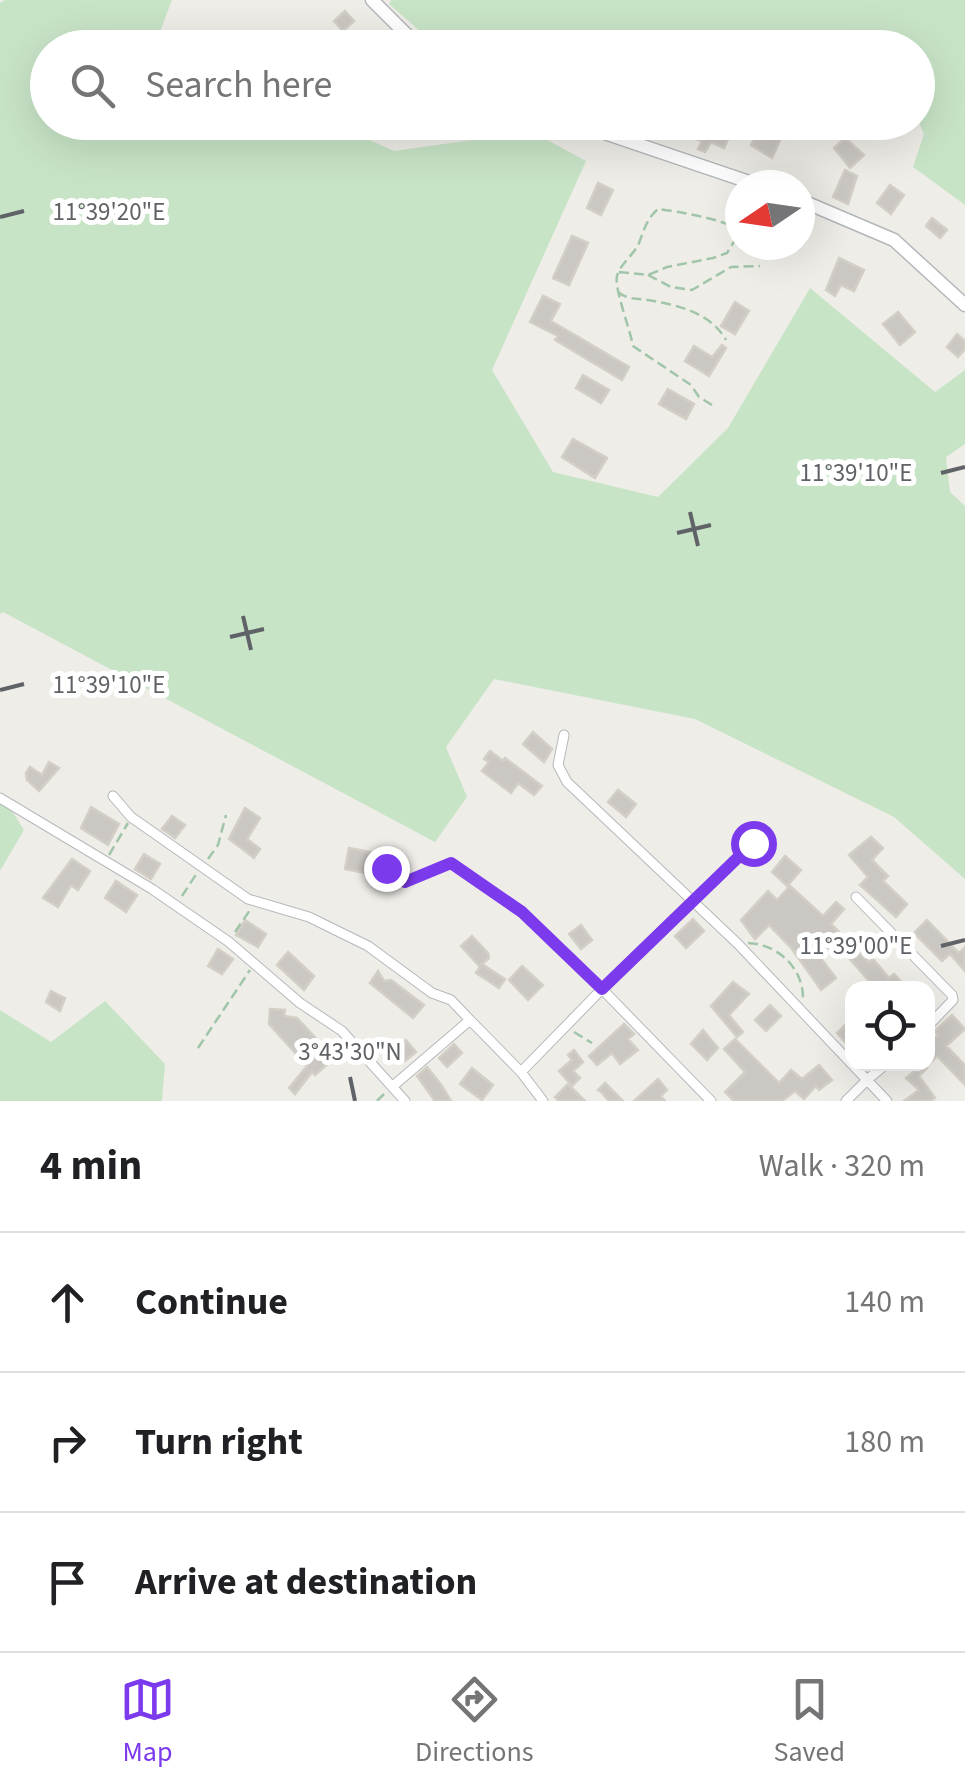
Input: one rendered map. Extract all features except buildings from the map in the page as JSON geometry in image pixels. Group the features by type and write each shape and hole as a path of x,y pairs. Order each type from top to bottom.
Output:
{"main road":[{"path":"372,0 402,30"},
{"path":"625,140 725,174"},
{"path":"815,206 894,240 965,305"}],"street":[{"path":"564,735 558,764 561,775 738,944 888,1101"},
{"path":"113,796 131,818 255,902 309,917 368,946 432,993 451,1000 521,1072 543,1101"},
{"path":"0,798 106,861 229,942 300,1003 355,1043 405,1101"},
{"path":"521,1072 753,843"},
{"path":"856,897 952,995 953,1000 935,1019"},
{"path":"602,989 711,1101"},
{"path":"393,1086 470,1020"},
{"path":"846,1101 878,1071"}],"path":[{"path":"712,405 699,397 691,385 633,346 628,316 615,290 617,272 637,248 654,211 725,221"},
{"path":"648,276 667,267 725,252"},
{"path":"617,272 648,276 671,287 692,290 730,266 760,266"},
{"path":"615,290 626,298 701,316 726,340"},
{"path":"106,861 131,818"},
{"path":"386,868 405,882 451,863 522,912 602,989"},
{"path":"229,942 255,902"},
{"path":"738,944 754,942 778,951 791,963 803,992 800,1009"},
{"path":"198,1048 255,962"},
{"path":"564,1027 592,1043"}],"green space":[{"path":"172,0 161,30 30,30 30,140 370,140 394,151 472,140 547,140 586,161 492,370 553,472 658,497 728,428 810,288 935,392 965,370 965,444 946,457 950,492 965,506 965,879 894,817 695,719 494,679 446,747 467,797 435,842 3,612 0,614 0,3"},
{"path":"391,0 965,0 965,205 913,167 922,140 935,140 935,30 419,30 389,4"},
{"path":"0,792 24,830 0,871"},
{"path":"105,1001 165,1064 162,1101 0,1101 0,1010 51,1042"}],"route":[{"path":"386,868 405,882 451,863 522,912 602,989 753,843"}]}
